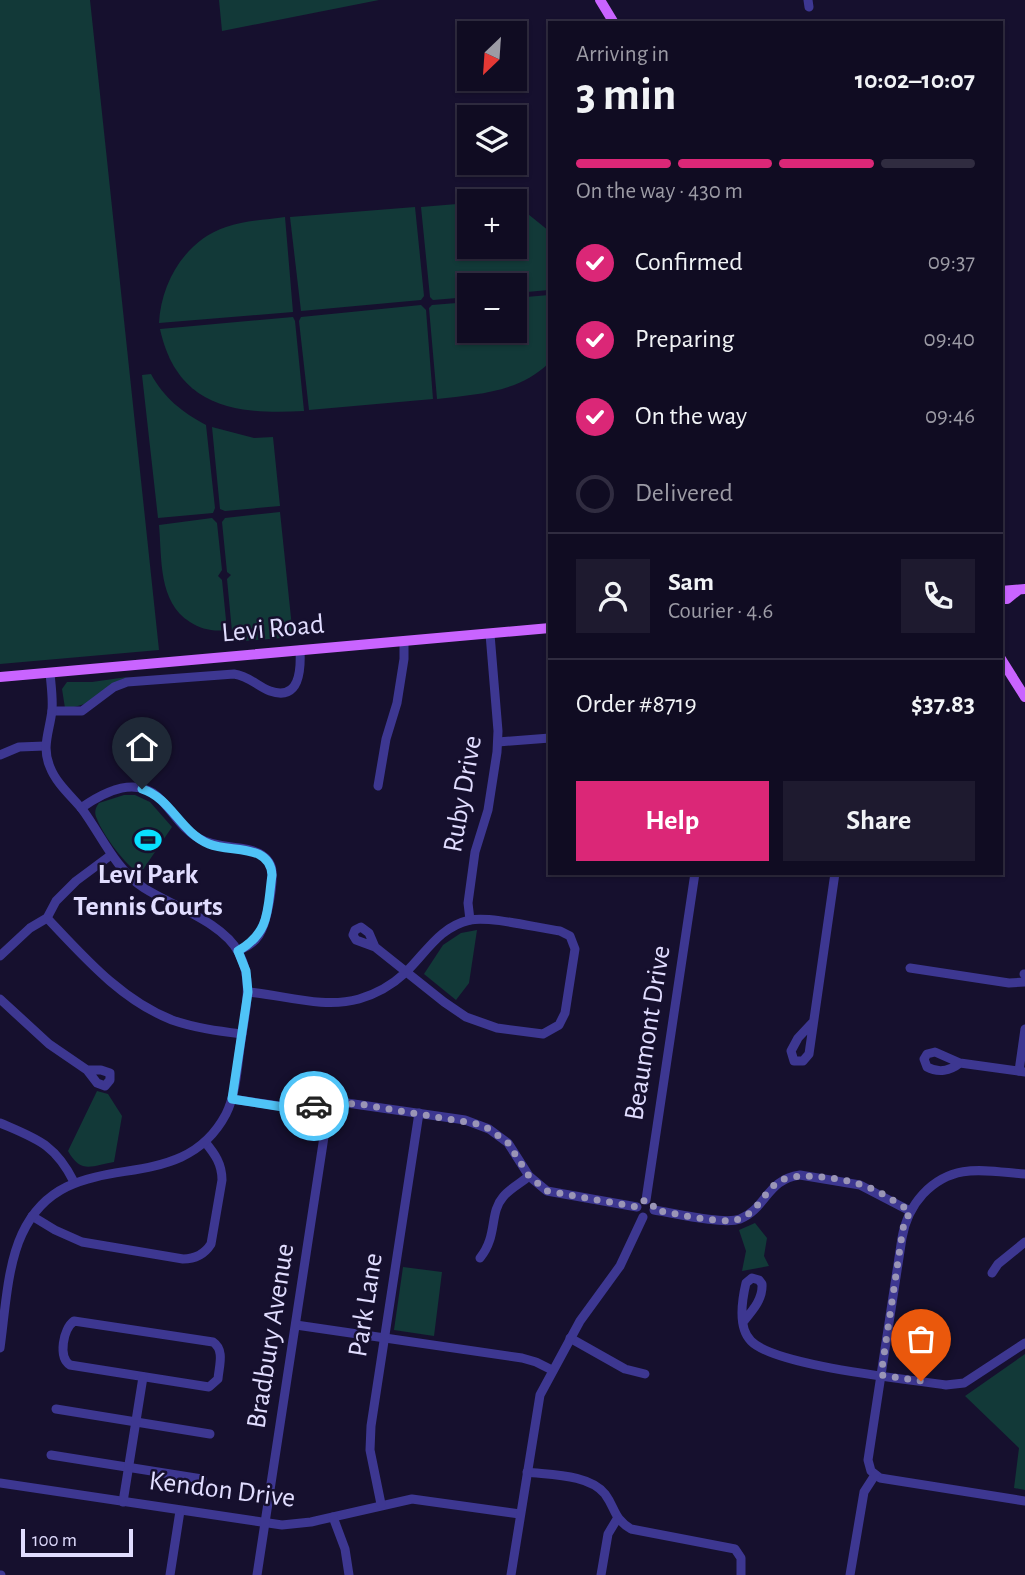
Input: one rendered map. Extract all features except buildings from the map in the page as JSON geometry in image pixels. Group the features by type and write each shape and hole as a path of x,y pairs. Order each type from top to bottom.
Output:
{"main road":[{"path":"600,0 613,21"},
{"path":"1003,591 1022,589"},
{"path":"1003,599 1022,589"},
{"name":"Levi Road","path":"0,677 548,628"},
{"path":"1003,662 1025,698"}],"street":[{"name":"Ruby Drive","path":"470,920 468,903 475,852 488,810 498,742 490,634"},
{"path":"379,786 386,738 396,710 404,641"},
{"path":"52,711 82,710 114,687 140,680 234,674 249,677 269,690 285,691 293,687 299,679 300,650"},
{"path":"0,1348 15,1255 32,1216 52,1196 74,1182 160,1165 182,1157 205,1142 223,1119 232,1099 248,992 246,971 238,951 215,928 136,881 111,855 81,808 51,771 45,746 52,711 50,673"},
{"path":"498,742 548,738"},
{"path":"0,755 19,747 45,746"},
{"path":"81,808 109,790 124,787 142,789 155,794 183,827 200,840 219,847 256,852 263,856 272,871 265,922 255,940 238,951"},
{"path":"0,956 30,928 47,918 62,894 86,872 111,855"},
{"name":"Beaumont Drive","path":"646,1200 695,875"},
{"path":"813,1022 835,875"},
{"path":"47,918 113,984 144,1007 190,1026 242,1034"},
{"path":"248,992 326,1003 351,1001 382,990 406,972 442,932 470,920 484,919 560,931 570,936 575,949 565,1013 554,1029 543,1034 477,1022 455,1010 406,972 375,947"},
{"path":"910,968 1009,983 1025,982"},
{"path":"0,999 49,1044 87,1070"},
{"path":"960,1063 1022,1072 1025,1029"},
{"path":"232,1099 293,1108 359,1104 465,1120 489,1129 508,1143 529,1176 542,1188 554,1194 637,1207"},
{"name":"Bradbury Avenue","path":"257,1575 329,1104"},
{"name":"Park Lane","path":"381,1504 371,1460 370,1439 419,1113"},
{"path":"0,1123 42,1141 60,1157 74,1182"},
{"path":"32,1216 82,1242 183,1259 196,1257 211,1244 222,1180 218,1159 205,1142"},
{"path":"1025,1174 974,1170 948,1175 937,1180 910,1211 903,1228 869,1452 870,1466 875,1475 884,1479 1025,1501"},
{"path":"654,1210 727,1221 740,1219 749,1214 777,1182 800,1175 868,1187 910,1211"},
{"path":"480,1258 492,1240 497,1208 502,1197 529,1176"},
{"path":"646,1200 653,1204 654,1210 650,1216 643,1217 638,1213 637,1207 646,1200"},
{"path":"511,1575 538,1401 570,1338 620,1266 643,1217"},
{"path":"992,1273 998,1264 1025,1242"},
{"path":"70,1322 213,1342 221,1352 218,1379 209,1387 143,1377 70,1365 64,1361 62,1356 70,1322"},
{"path":"743,1322 746,1334 754,1344 787,1358 957,1385 973,1378 1025,1343"},
{"path":"296,1325 522,1358 552,1370"},
{"path":"570,1338 625,1369 646,1374"},
{"path":"123,1502 143,1377"},
{"path":"56,1409 210,1434"},
{"path":"51,1455 202,1479"},
{"path":"527,1472 589,1482 605,1495 617,1519 637,1531 735,1549 741,1558 741,1575"},
{"path":"850,1575 864,1492 875,1475"},
{"name":"Kendon Drive","path":"0,1483 292,1525 381,1504 420,1499 520,1514"},
{"path":"170,1575 180,1511"},
{"path":"333,1517 345,1549 349,1575"},
{"path":"601,1575 608,1534 617,1519"}],"green space":[{"path":"0,0 90,0 159,650 0,664"},
{"path":"219,0 379,0 222,31"},
{"path":"457,204 457,259 527,259 527,214 548,230 548,290 527,292 527,273 457,273 457,298 433,300 430,297 421,207"},
{"path":"415,207 424,296 421,300 301,311 290,217"},
{"path":"285,217 293,312 159,323 171,278 188,252 199,242 212,233 233,225"},
{"path":"548,295 548,364 524,381 510,386 437,399 429,308 432,305 457,303 457,343 527,343 527,297"},
{"path":"421,305 426,310 433,399 309,410 299,321 301,317"},
{"path":"293,317 304,411 255,411 212,401 195,390 180,375 168,355 160,329"},
{"path":"151,374 174,404 206,425 215,508 213,513 158,518 142,375"},
{"path":"212,427 254,438 273,437 280,506 225,511 220,509"},
{"path":"280,512 293,637 233,642 227,579 231,575 227,572 222,522 225,518"},
{"path":"212,518 217,523 222,570 218,576 222,580 227,630 217,631 190,622 172,603 164,578 159,525"},
{"path":"127,677 84,704 65,708 62,689 67,682"},
{"path":"124,795 135,795 150,802 172,827 140,874 116,850 95,815 99,803"},
{"path":"477,930 469,983 456,1000 424,974 443,945 461,933"},
{"path":"97,1091 108,1094 122,1116 114,1162 87,1167 77,1163 68,1151"},
{"path":"755,1223 767,1238 764,1256 769,1266 742,1271 746,1251 739,1230"},
{"path":"403,1267 442,1272 434,1336 394,1330"},
{"path":"1025,1354 1025,1490 1014,1488 1019,1448 965,1396"}],"way so far":[{"path":"314,1106 359,1104 465,1120 489,1129 508,1143 536,1184 554,1194 637,1207 646,1200 653,1204 654,1210 727,1221 749,1214 777,1182 791,1176 800,1175 868,1187 910,1211 903,1228 881,1375 921,1381"}],"place":[{"name":"Levi Park Tennis Courts","path":"148,840"}],"route":[{"path":"142,789 155,794 183,827 200,840 219,847 256,852 267,859 271,866 272,875 263,928 251,944 238,951 246,971 248,992 232,1099 293,1108 314,1106"}]}
